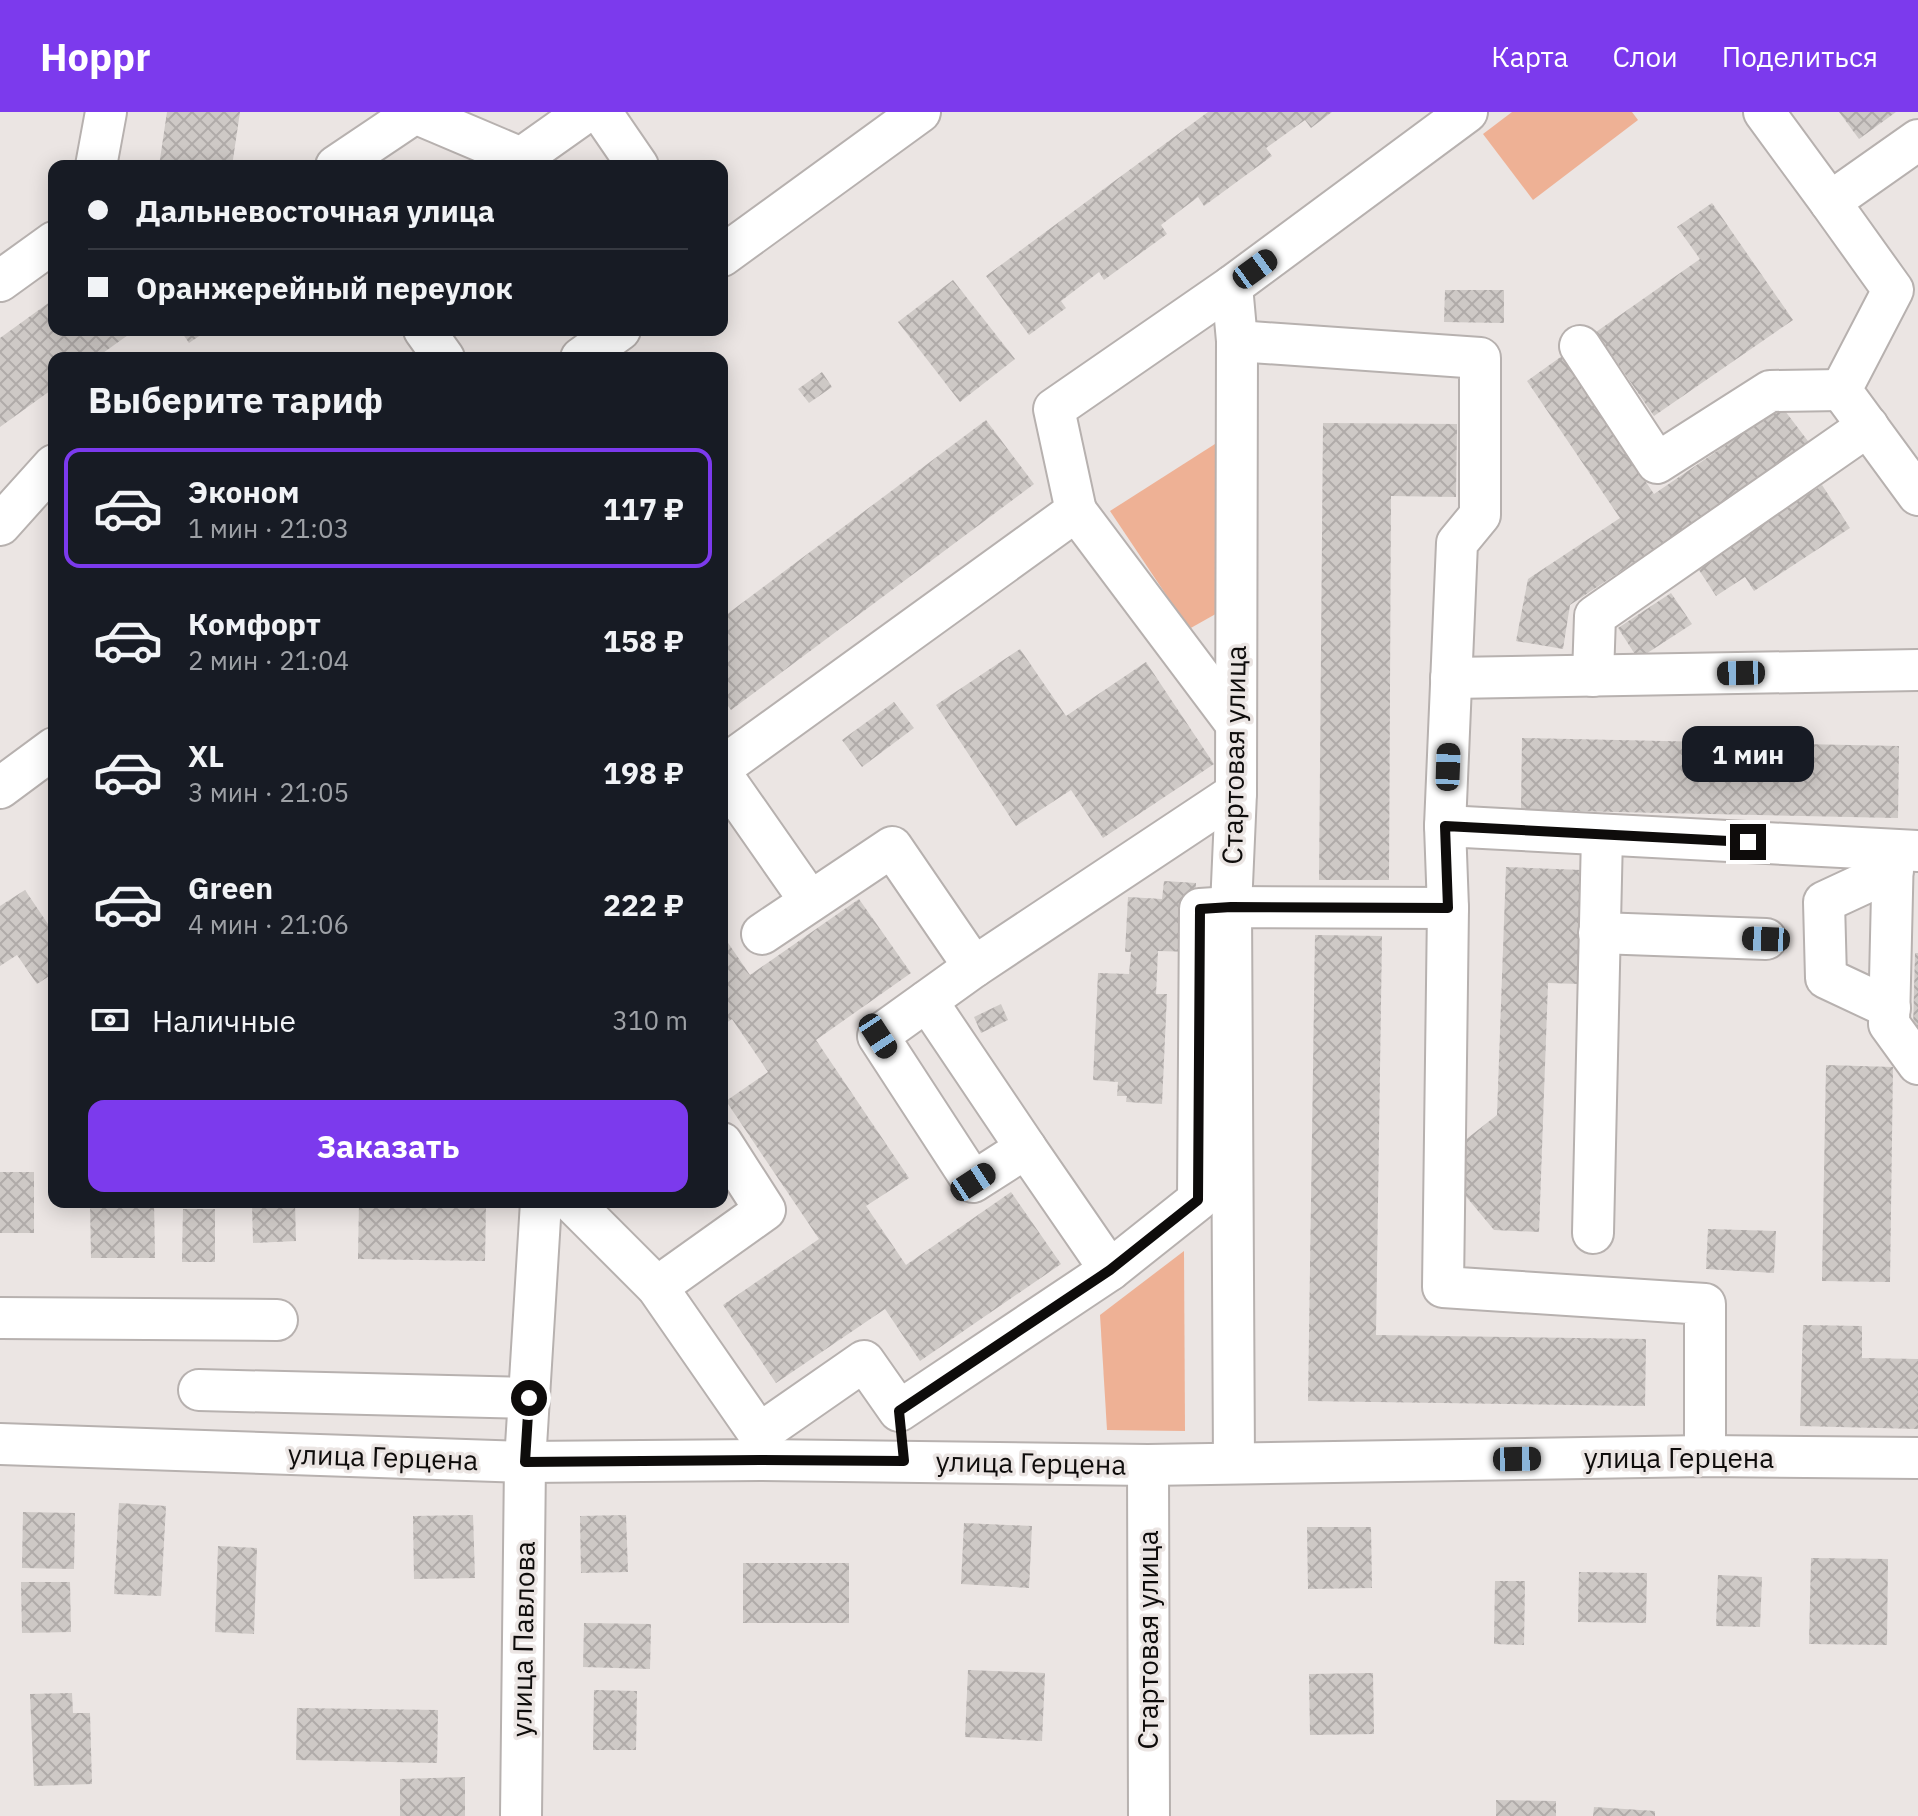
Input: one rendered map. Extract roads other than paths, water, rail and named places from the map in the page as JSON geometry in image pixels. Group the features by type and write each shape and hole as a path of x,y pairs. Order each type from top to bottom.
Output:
{"street":[{"path":"97,160 106,112"},
{"path":"345,160 415,113 521,158 586,112"},
{"path":"601,112 634,160"},
{"path":"728,251 877,124 920,112"},
{"path":"1236,724 1076,511 1054,409 1232,286 1467,112"},
{"path":"1764,112 1893,290 1841,390"},
{"path":"1830,202 1918,140"},
{"path":"0,281 48,246"},
{"name":"Стартовая улица","path":"1232,286 1237,341 1236,793 1231,907 1234,1463"},
{"path":"589,352 612,336"},
{"path":"1237,341 1480,358 1480,515 1457,543 1445,826 1448,908 1443,1287 1705,1304 1705,1456"},
{"path":"1580,346 1657,463 1770,391 1841,390"},
{"path":"1841,390 1918,495"},
{"path":"1593,676 1595,616 1868,426"},
{"path":"0,525 48,472"},
{"path":"728,763 1076,511"},
{"path":"1451,678 1918,670"},
{"path":"0,788 48,752"},
{"path":"728,784 810,901"},
{"path":"1026,1148 973,1182 878,1036 974,967 1236,793"},
{"path":"1445,826 1901,857"},
{"path":"1593,1233 1602,835"},
{"path":"762,934 892,847 974,967"},
{"path":"1901,857 1889,1024 1918,1064"},
{"path":"1890,1008 1826,978 1824,902 1901,857"},
{"path":"899,1411 1110,1270 1198,1200 1200,909 1448,908"},
{"path":"1599,933 1766,939"},
{"path":"927,1001 1110,1270"},
{"path":"657,1287 765,1210 728,1152"},
{"name":"улица Павлова","path":"521,1816 525,1462 541,1208"},
{"path":"578,1208 657,1287 760,1447 864,1361 899,1411 904,1461"},
{"path":"0,1318 277,1320"},
{"path":"199,1390 529,1398"},
{"name":"улица Герцена","path":"0,1444 525,1462 760,1447 904,1461 1148,1465 1705,1456 1918,1458"},
{"name":"Стартовая улица","path":"1148,1465 1149,1816"}]}
